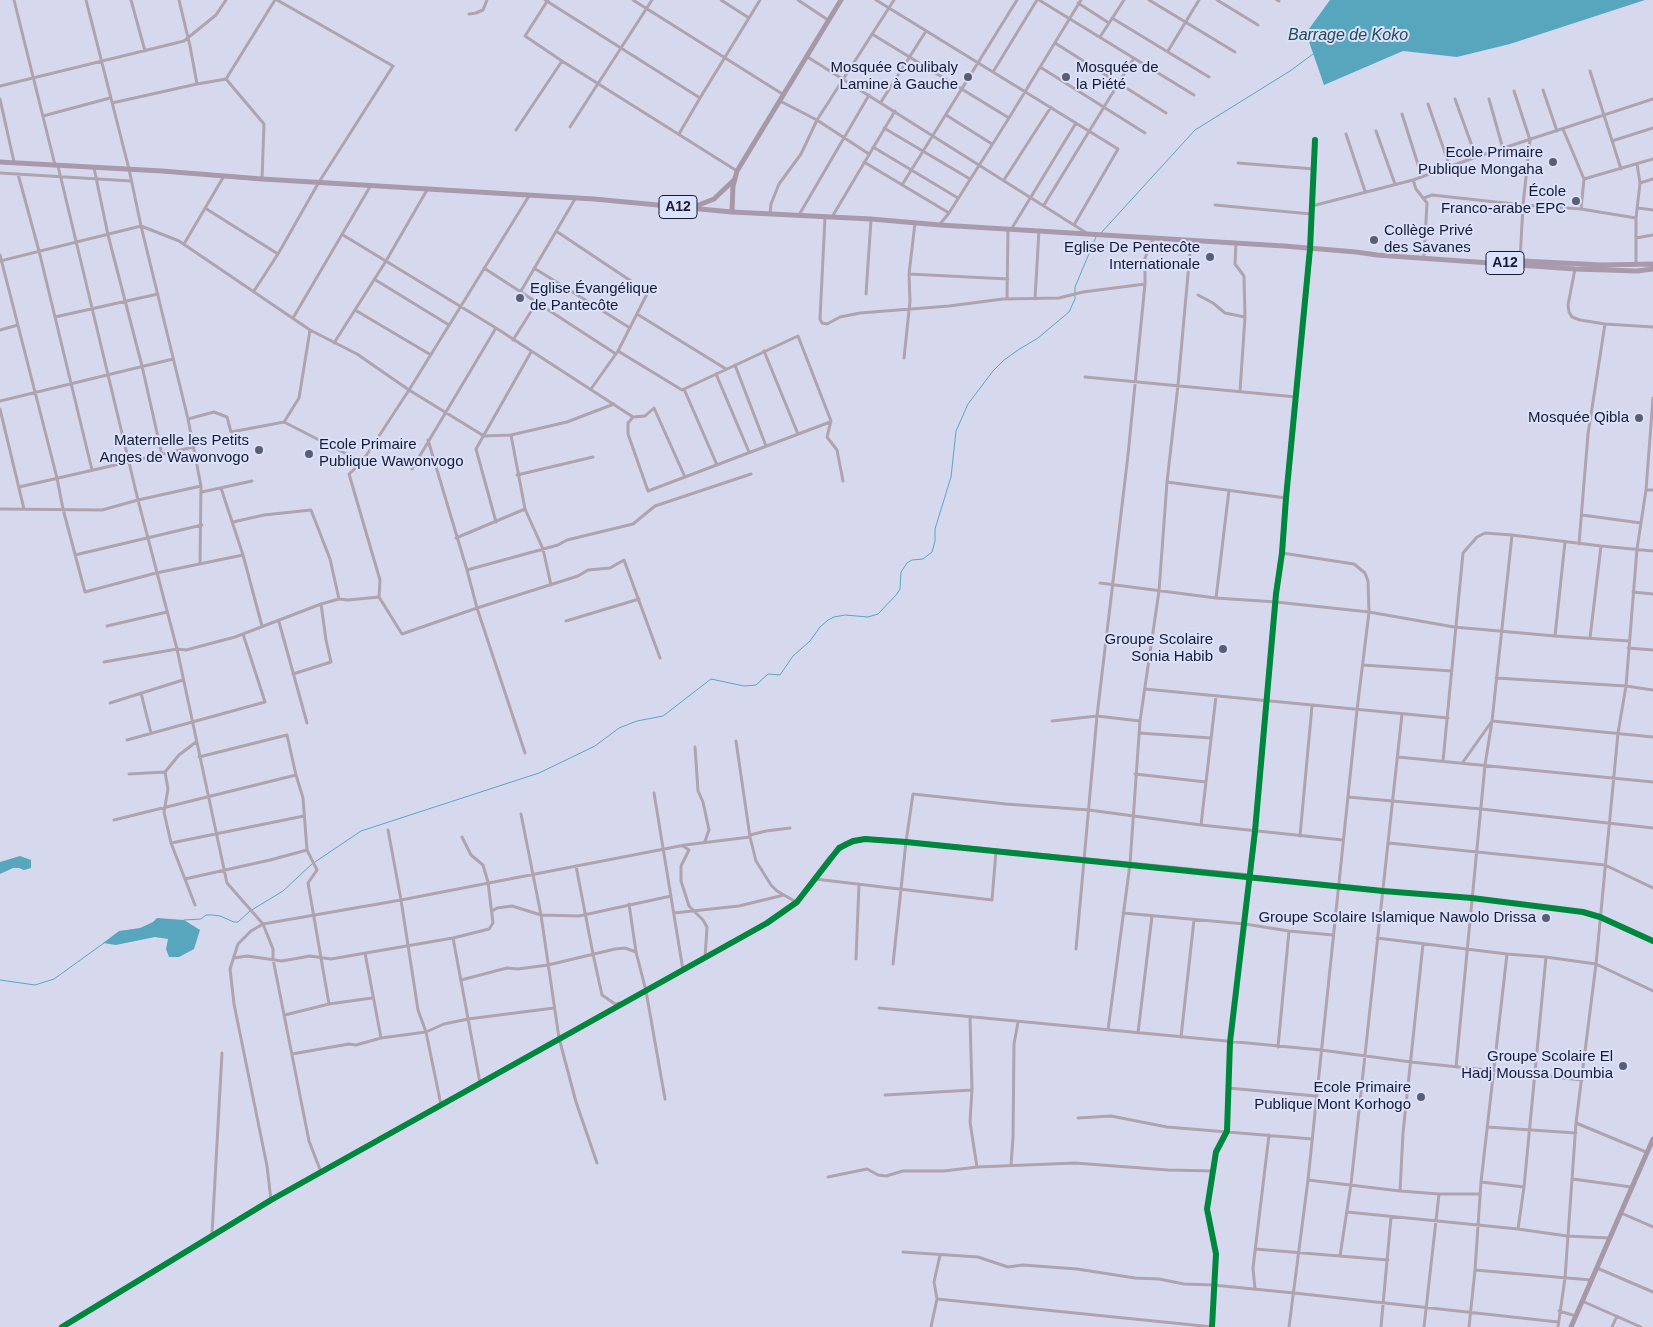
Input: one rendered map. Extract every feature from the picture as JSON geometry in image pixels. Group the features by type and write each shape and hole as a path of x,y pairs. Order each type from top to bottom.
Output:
{"main road":[{"name":"A12","path":"0,162 372,185 732,212 871,219 1153,239 1424,255 1575,269 1637,271 1653,269"},
{"name":"A12","path":"1356,252 1377,255 1520,263 1636,266 1653,264"}],"street":[{"path":"14,0 56,166 61,177 138,500 177,649 227,884 263,924 273,949 273,959 310,1140 321,1172"},
{"path":"86,0 129,169 202,486 200,564"},
{"path":"131,0 145,51"},
{"path":"179,0 197,84"},
{"path":"0,86 184,41 216,15 226,0"},
{"path":"112,104 226,79 276,0 393,66 319,182 278,254 254,291"},
{"path":"469,14 483,10 487,0"},
{"path":"700,98 546,0 526,36 597,84 737,171"},
{"path":"632,0 784,95"},
{"path":"570,127 652,0"},
{"path":"721,0 749,18"},
{"path":"679,134 760,0"},
{"path":"798,0 828,20"},
{"path":"732,212 732,194 737,171 841,0"},
{"path":"876,0 1118,149 1074,225"},
{"path":"770,214 774,193 788,169 804,148 817,120 894,0"},
{"path":"902,185 1018,0"},
{"path":"993,72 1038,0 1194,96"},
{"path":"1100,37 1124,0"},
{"path":"1149,0 1235,52"},
{"path":"1217,0 1258,25"},
{"path":"1168,51 1197,1"},
{"path":"940,225 1009,118 1080,2 1109,24"},
{"path":"1112,18 1209,77"},
{"path":"880,102 926,31"},
{"path":"872,34 1009,118"},
{"path":"1054,43 1166,113"},
{"path":"806,56 869,94 1086,233"},
{"path":"1044,205 1134,58"},
{"path":"516,130 562,61"},
{"path":"1040,67 1145,133"},
{"path":"1590,71 1621,169"},
{"path":"226,79 264,124 262,179"},
{"path":"1543,90 1557,131"},
{"path":"1514,91 1530,140 1523,205 1520,263"},
{"path":"799,215 869,94"},
{"path":"43,116 110,98"},
{"path":"0,99 14,163"},
{"path":"1455,99 1476,157"},
{"path":"1489,99 1503,149"},
{"path":"1312,206 1413,180 1476,157 1653,99"},
{"path":"780,101 817,120 869,154"},
{"path":"1428,104 1450,167"},
{"path":"1004,180 1051,107"},
{"path":"832,217 895,111"},
{"path":"1402,114 1422,177"},
{"path":"946,115 992,144"},
{"path":"1007,298 1010,228 1076,123"},
{"path":"884,128 970,179"},
{"path":"1612,142 1653,128"},
{"path":"1564,129 1584,179 1581,209"},
{"path":"1376,131 1395,184"},
{"path":"1346,134 1365,191"},
{"path":"936,1299 1212,1327 1216,1254 1208,1209 1216,1152 1227,1131 1230,1042 1255,831 1282,553 1310,249 1316,140"},
{"path":"873,146 958,198"},
{"path":"1584,179 1653,159"},
{"path":"864,162 949,213"},
{"path":"1238,163 1314,169"},
{"path":"1636,266 1636,218 1640,183 1637,164"},
{"path":"94,168 108,234 142,366 162,455"},
{"path":"0,173 131,181"},
{"path":"18,174 39,251 92,470"},
{"path":"184,244 224,176"},
{"path":"690,208 714,199 736,178"},
{"path":"1640,183 1653,179"},
{"path":"1413,180 1416,189 1427,203 1424,255"},
{"path":"293,318 372,185"},
{"path":"334,342 386,261 427,190"},
{"path":"1424,198 1432,195 1581,209 1636,218"},
{"path":"528,196 409,390 362,462 349,474 380,580 379,597 402,634 578,576 588,570 610,568 624,560 660,658"},
{"path":"521,291 575,199"},
{"path":"1215,205 1311,214"},
{"path":"205,208 278,254"},
{"path":"1638,208 1653,210"},
{"path":"825,217 820,311 822,323 826,324 860,313 1007,298 1059,298 1084,292 1145,284"},
{"path":"866,294 871,219"},
{"path":"904,358 910,301 909,274 915,223"},
{"path":"1,261 141,226 184,244 310,330 357,354 409,390 484,436 510,435 567,422 614,404"},
{"path":"1034,299 1039,230"},
{"path":"556,231 631,281"},
{"path":"343,235 496,328 633,417 645,416 654,408 686,477"},
{"path":"1636,238 1653,235"},
{"path":"1076,949 1097,716 1145,284 1145,258 1153,239"},
{"path":"1108,1030 1130,864 1140,721 1159,591 1167,482 1191,241"},
{"path":"1236,243 1235,264 1244,276 1245,317 1240,391"},
{"path":"0,254 85,592 156,573 244,555"},
{"path":"484,268 617,352 682,390 798,336 831,422 827,437 837,450 843,481"},
{"path":"534,268 630,328"},
{"path":"1575,269 1568,306 1572,317 1605,324 1653,327"},
{"path":"909,274 1008,278"},
{"path":"374,279 449,325"},
{"path":"55,317 158,294"},
{"path":"591,389 617,352 647,294"},
{"path":"1198,295 1213,303 1225,313 1245,317"},
{"path":"513,340 537,302"},
{"path":"355,310 431,355"},
{"path":"637,314 726,369"},
{"path":"1579,544 1588,434 1605,324"},
{"path":"0,330 18,325"},
{"path":"412,469 496,328"},
{"path":"284,422 299,398 310,330"},
{"path":"764,351 798,434"},
{"path":"496,522 476,450 531,352"},
{"path":"0,401 173,359"},
{"path":"735,365 766,446"},
{"path":"716,374 749,452"},
{"path":"1085,377 1296,397"},
{"path":"684,389 717,465"},
{"path":"1558,1327 1565,1278 1576,1123 1596,964 1618,733 1626,686 1637,549 1646,490 1653,398"},
{"path":"0,409 24,509"},
{"path":"188,419 214,412 227,416 231,432 284,422 362,462"},
{"path":"633,417 628,423 628,434 648,491 831,422"},
{"path":"510,435 525,509 543,549 551,584"},
{"path":"428,440 477,608 525,753"},
{"path":"19,487 194,447"},
{"path":"517,474 593,457"},
{"path":"467,570 558,545 567,540 633,524 655,506 751,474"},
{"path":"202,492 252,481"},
{"path":"1167,482 1286,498"},
{"path":"0,509 102,510 202,486"},
{"path":"221,488 244,555 262,626"},
{"path":"1216,598 1229,490"},
{"path":"1646,490 1653,490"},
{"path":"456,538 525,509"},
{"path":"233,522 264,515 311,510 330,559 339,599"},
{"path":"1582,515 1641,523"},
{"path":"75,555 202,525"},
{"path":"1443,761 1452,671 1454,628 1463,552 1476,536 1485,533 1512,535 1653,551"},
{"path":"1456,1067 1485,765 1492,721 1512,535"},
{"path":"1555,636 1565,542"},
{"path":"1590,638 1601,546"},
{"path":"1282,553 1354,564 1365,573 1368,581 1369,612 1356,710 1308,1180 1289,1327"},
{"path":"1100,583 1216,598 1369,612 1454,628 1629,640"},
{"path":"1633,592 1653,594"},
{"path":"104,662 177,649 186,650 244,634 262,626 279,622 321,604 339,599 379,597"},
{"path":"566,622 639,599"},
{"path":"293,674 331,662 321,604"},
{"path":"107,626 167,612"},
{"path":"279,622 307,724"},
{"path":"126,740 265,702 244,634"},
{"path":"1628,648 1653,650"},
{"path":"1363,665 1452,671"},
{"path":"1496,678 1626,686 1653,690"},
{"path":"110,703 183,680"},
{"path":"1145,689 1448,718"},
{"path":"141,693 151,733"},
{"path":"1201,825 1216,696"},
{"path":"1300,836 1312,706"},
{"path":"1340,1256 1351,1184 1402,714"},
{"path":"1052,721 1097,716 1140,721"},
{"path":"1492,721 1653,737"},
{"path":"1462,763 1492,721"},
{"path":"1139,733 1211,738"},
{"path":"199,757 287,735 302,798 307,850 317,870 308,883 329,1004"},
{"path":"736,741 750,836 756,861 771,885 797,902"},
{"path":"129,774 165,772 179,755 196,742"},
{"path":"695,747 698,791 704,802 709,830 705,842"},
{"path":"1398,757 1653,782"},
{"path":"165,772 168,789 164,812 171,843 195,905"},
{"path":"1136,774 1206,782"},
{"path":"114,820 296,775"},
{"path":"654,793 684,970"},
{"path":"893,964 913,794 1006,804 1090,810 1201,825 1344,840"},
{"path":"1348,797 1481,809 1653,828"},
{"path":"522,814 532,875 542,915 559,1038 576,1102 597,1163"},
{"path":"171,843 304,816"},
{"path":"271,1200 267,1166 234,1004 230,969 238,944 251,930 263,924 401,900 683,845 750,836 766,831 790,828"},
{"path":"388,830 418,1010 426,1032 441,1106"},
{"path":"234,958 247,956 282,961 310,956 331,960 489,930 493,923 488,882 482,865 471,855 462,837"},
{"path":"62,1327 212,1234 271,1200 767,923 797,902 830,858 845,844 865,839 1250,876 1383,891 1472,898 1583,912 1600,916 1653,941"},
{"path":"1388,844 1605,865 1653,888"},
{"path":"683,845 689,850 681,866 681,881 689,906 703,920 707,927 705,958"},
{"path":"185,879 307,850"},
{"path":"814,879 992,900 996,851"},
{"path":"576,866 602,995 615,1004 626,1002"},
{"path":"856,959 859,884"},
{"path":"674,913 740,906 763,902 784,895"},
{"path":"492,911 512,906 542,915 579,916 671,896"},
{"path":"629,904 636,952 646,991 665,1099"},
{"path":"1123,913 1244,924 1333,935"},
{"path":"1138,1033 1152,916"},
{"path":"1181,1037 1194,920"},
{"path":"1278,1047 1289,931"},
{"path":"453,938 480,1084"},
{"path":"1377,938 1596,964 1653,991"},
{"path":"1400,1191 1403,1133 1423,944"},
{"path":"461,980 507,968 518,969 548,964 615,949 626,948 636,952"},
{"path":"365,953 381,1038"},
{"path":"1469,1327 1481,1182 1507,954"},
{"path":"1518,1229 1524,1187 1546,957"},
{"path":"285,1015 329,1004 372,998"},
{"path":"292,1054 426,1032 444,1024 468,1019 554,1008"},
{"path":"879,1008 1321,1050 1411,1062 1582,1080"},
{"path":"970,1018 972,1090 970,1122 977,1167"},
{"path":"1011,1165 1014,1044 1018,1022"},
{"path":"212,1234 222,1053"},
{"path":"1228,1088 1316,1096"},
{"path":"886,1095 972,1090"},
{"path":"1078,1118 1110,1116 1167,1127 1312,1139"},
{"path":"1576,1123 1646,1152"},
{"path":"1487,1127 1576,1133"},
{"path":"1255,1289 1253,1268 1269,1135"},
{"path":"1571,1327 1653,1139"},
{"path":"828,1177 867,1169 878,1175 886,1176 903,1171 944,1171 977,1167 1076,1163 1168,1170 1213,1171"},
{"path":"1573,1179 1631,1187"},
{"path":"1308,1180 1400,1191 1439,1194 1480,1194"},
{"path":"1481,1182 1524,1187"},
{"path":"1424,1327 1439,1194"},
{"path":"1347,1212 1518,1229 1567,1236 1609,1238"},
{"path":"1620,1212 1653,1227"},
{"path":"1381,1327 1391,1216"},
{"path":"1255,1248 1299,1254 1388,1260"},
{"path":"903,1252 978,1257 1008,1267 1023,1264 1077,1269 1184,1284 1294,1292 1558,1322"},
{"path":"931,1327 936,1299 934,1282 940,1255"},
{"path":"1597,1268 1653,1292"},
{"path":"1475,1270 1591,1280"},
{"path":"1582,1301 1641,1327"},
{"path":"1559,1312 1576,1316"},
{"path":"1612,1327 1617,1316"}],"water":[{"name":"Barrage de Koko","path":"1330,0 1645,0 1510,44 1457,57 1403,51 1324,85 1306,33"},
{"path":"20,856 31,860 31,868 24,870 13,868 0,874 0,862"},
{"path":"157,918 184,920 200,930 194,949 179,957 169,957 166,949 168,939 155,937 116,945 103,943 119,931 140,928"}],"waterway":[{"path":"1101,233 1195,130 1290,71 1313,54"},
{"path":"315,862 361,831 539,773 595,746 619,728 637,721 663,716 711,679 744,686 756,685 768,674 780,675 793,656 810,641 820,627 828,620 845,615 868,617 878,614 900,589 901,572 907,563 912,560 923,559 932,552 935,541 935,529 951,477 956,431 968,404 993,371 1004,360 1038,338 1069,312 1075,299 1075,287 1096,237"},
{"path":"184,920 201,919 206,915 213,915 238,922 250,911 283,891 312,864"},
{"path":"0,980 35,985 54,979 104,943"}],"cycle path":[{"path":"1212,1327 1216,1254 1207,1209 1216,1152 1227,1131 1230,1042 1255,831 1276,594 1282,553 1310,249 1315,140"},
{"path":"62,1327 271,1200 767,923 797,902 839,848 853,841 865,839 906,842 1383,891 1472,898 1583,912 1600,917 1653,941"}],"place":[{"name":"Mosquée Coulibaly Lamine à Gauche","path":"968,77"},
{"name":"Mosquée de la Piété","path":"1066,77"},
{"name":"Ecole Primaire Publique Mongaha","path":"1553,162"},
{"name":"École Franco-arabe EPC","path":"1576,201"},
{"name":"Collège Privé des Savanes","path":"1374,240"},
{"name":"Eglise De Pentecôte Internationale","path":"1210,257"},
{"name":"Eglise Évangélique de Pantecôte","path":"520,298"},
{"name":"Mosquée Qibla","path":"1639,418"},
{"name":"Maternelle les Petits Anges de Wawonvogo","path":"259,450"},
{"name":"Ecole Primaire Publique Wawonvogo","path":"309,454"},
{"name":"Groupe Scolaire Sonia Habib","path":"1223,649"},
{"name":"Groupe Scolaire Islamique Nawolo Drissa","path":"1546,918"},
{"name":"Groupe Scolaire El Hadj Moussa Doumbia","path":"1623,1066"},
{"name":"Ecole Primaire Publique Mont Korhogo","path":"1421,1097"}]}
